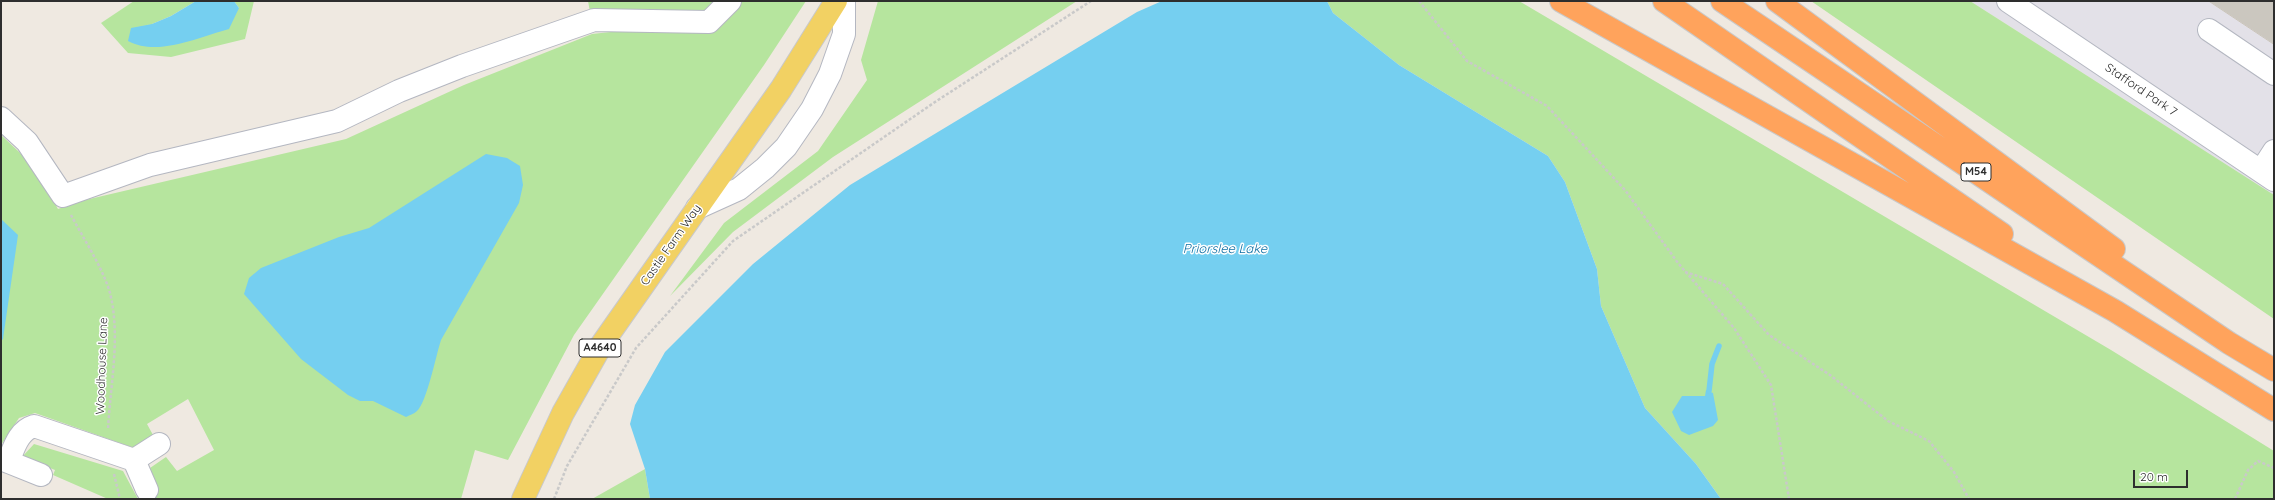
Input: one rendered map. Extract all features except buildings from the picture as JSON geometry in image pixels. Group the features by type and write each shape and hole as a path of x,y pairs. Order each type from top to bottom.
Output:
{"highway":[{"path":"1562,1 2115,311"},
{"path":"1664,1 2115,311 2274,410"},
{"name":"M54","path":"1722,1 2229,343 2274,370"},
{"path":"1777,1 2097,235 2229,343"}],"main road":[{"name":"Castle Farm Way","path":"523,499 563,413 602,344 785,83 836,1"}],"street":[{"path":"1,118 27,142 63,196 150,165 337,121 399,91 462,66 594,20 709,22 730,1"},
{"path":"697,208 739,189 765,168 786,147 812,109 830,74 844,34 844,1"},
{"name":"Stafford Park 7","path":"2022,5 2267,176"},
{"path":"2209,30 2274,74"},
{"path":"2267,176 2274,152"},
{"path":"41,475 4,460 19,436 26,428 34,426 134,460 147,490"},
{"path":"134,460 159,444"}],"path":[{"path":"554,499 567,466 636,348 733,241 935,102 1091,1"},
{"path":"1419,1 1467,61 1546,106 1625,190 1684,271 1734,328 1771,385 1789,499"},
{"name":"Woodhouse Lane","path":"63,196 103,278 112,303 114,348 108,433 115,487 120,499"},
{"path":"1684,271 1722,284 1769,335 1830,375 1888,421 1929,441 1954,472 1969,499"},
{"path":"2235,499 2248,470 2258,461 2274,468"}],"shaded area":[{"path":"1970,1 2274,1 2274,195"}],"green space":[{"path":"134,1 196,1 171,16 152,24 131,28 239,8 234,1 254,1 245,39 171,57 128,53 101,23"},
{"path":"588,1 717,1 705,14 590,12"},
{"path":"739,1 806,1 764,65 574,335 508,460 475,450 461,499 138,499 158,495 150,468 166,457 177,471 214,450 188,399 147,424 153,435 134,448 35,413 19,418 1,445 1,135 33,165 58,209 81,201 346,139 464,85 592,34 638,29 709,31"},
{"path":"878,1 1077,1 833,157 733,232 670,296 724,223 818,151 867,80 861,60"},
{"path":"1327,1 1519,1 2111,350 2274,451 2274,499 1721,499 1696,464 1645,408 1601,306 1597,269 1565,182 1548,156 1399,65 1333,13"},
{"path":"1811,1 1970,1 2274,195 2274,319"},
{"path":"34,444 123,471 138,499 108,499 53,475 55,470 22,457"},
{"path":"645,469 650,499 592,499"}],"water":[{"path":"196,1 234,1 239,8 229,29 192,41 152,47 128,41 131,28 152,24 171,16"},
{"name":"Priorslee Lake","path":"1162,1 1327,1 1333,13 1399,65 1548,156 1565,182 1597,269 1601,306 1645,408 1696,464 1721,499 650,499 645,469 630,424 635,405 665,352 753,264 850,185 1137,12"},
{"path":"486,154 507,158 520,166 523,185 519,203 441,340 424,398 421,406 414,413 406,417 373,401 360,401 348,395 301,359 244,294 249,278 261,268 339,237 369,228"},
{"path":"1,219 18,235 3,339 1,341"},
{"path":"1706,390 1713,393 1718,420 1713,426 1689,435 1681,431 1672,412 1682,396 1705,396"}],"waterway":[{"path":"1709,391 1712,364 1719,346"}]}
